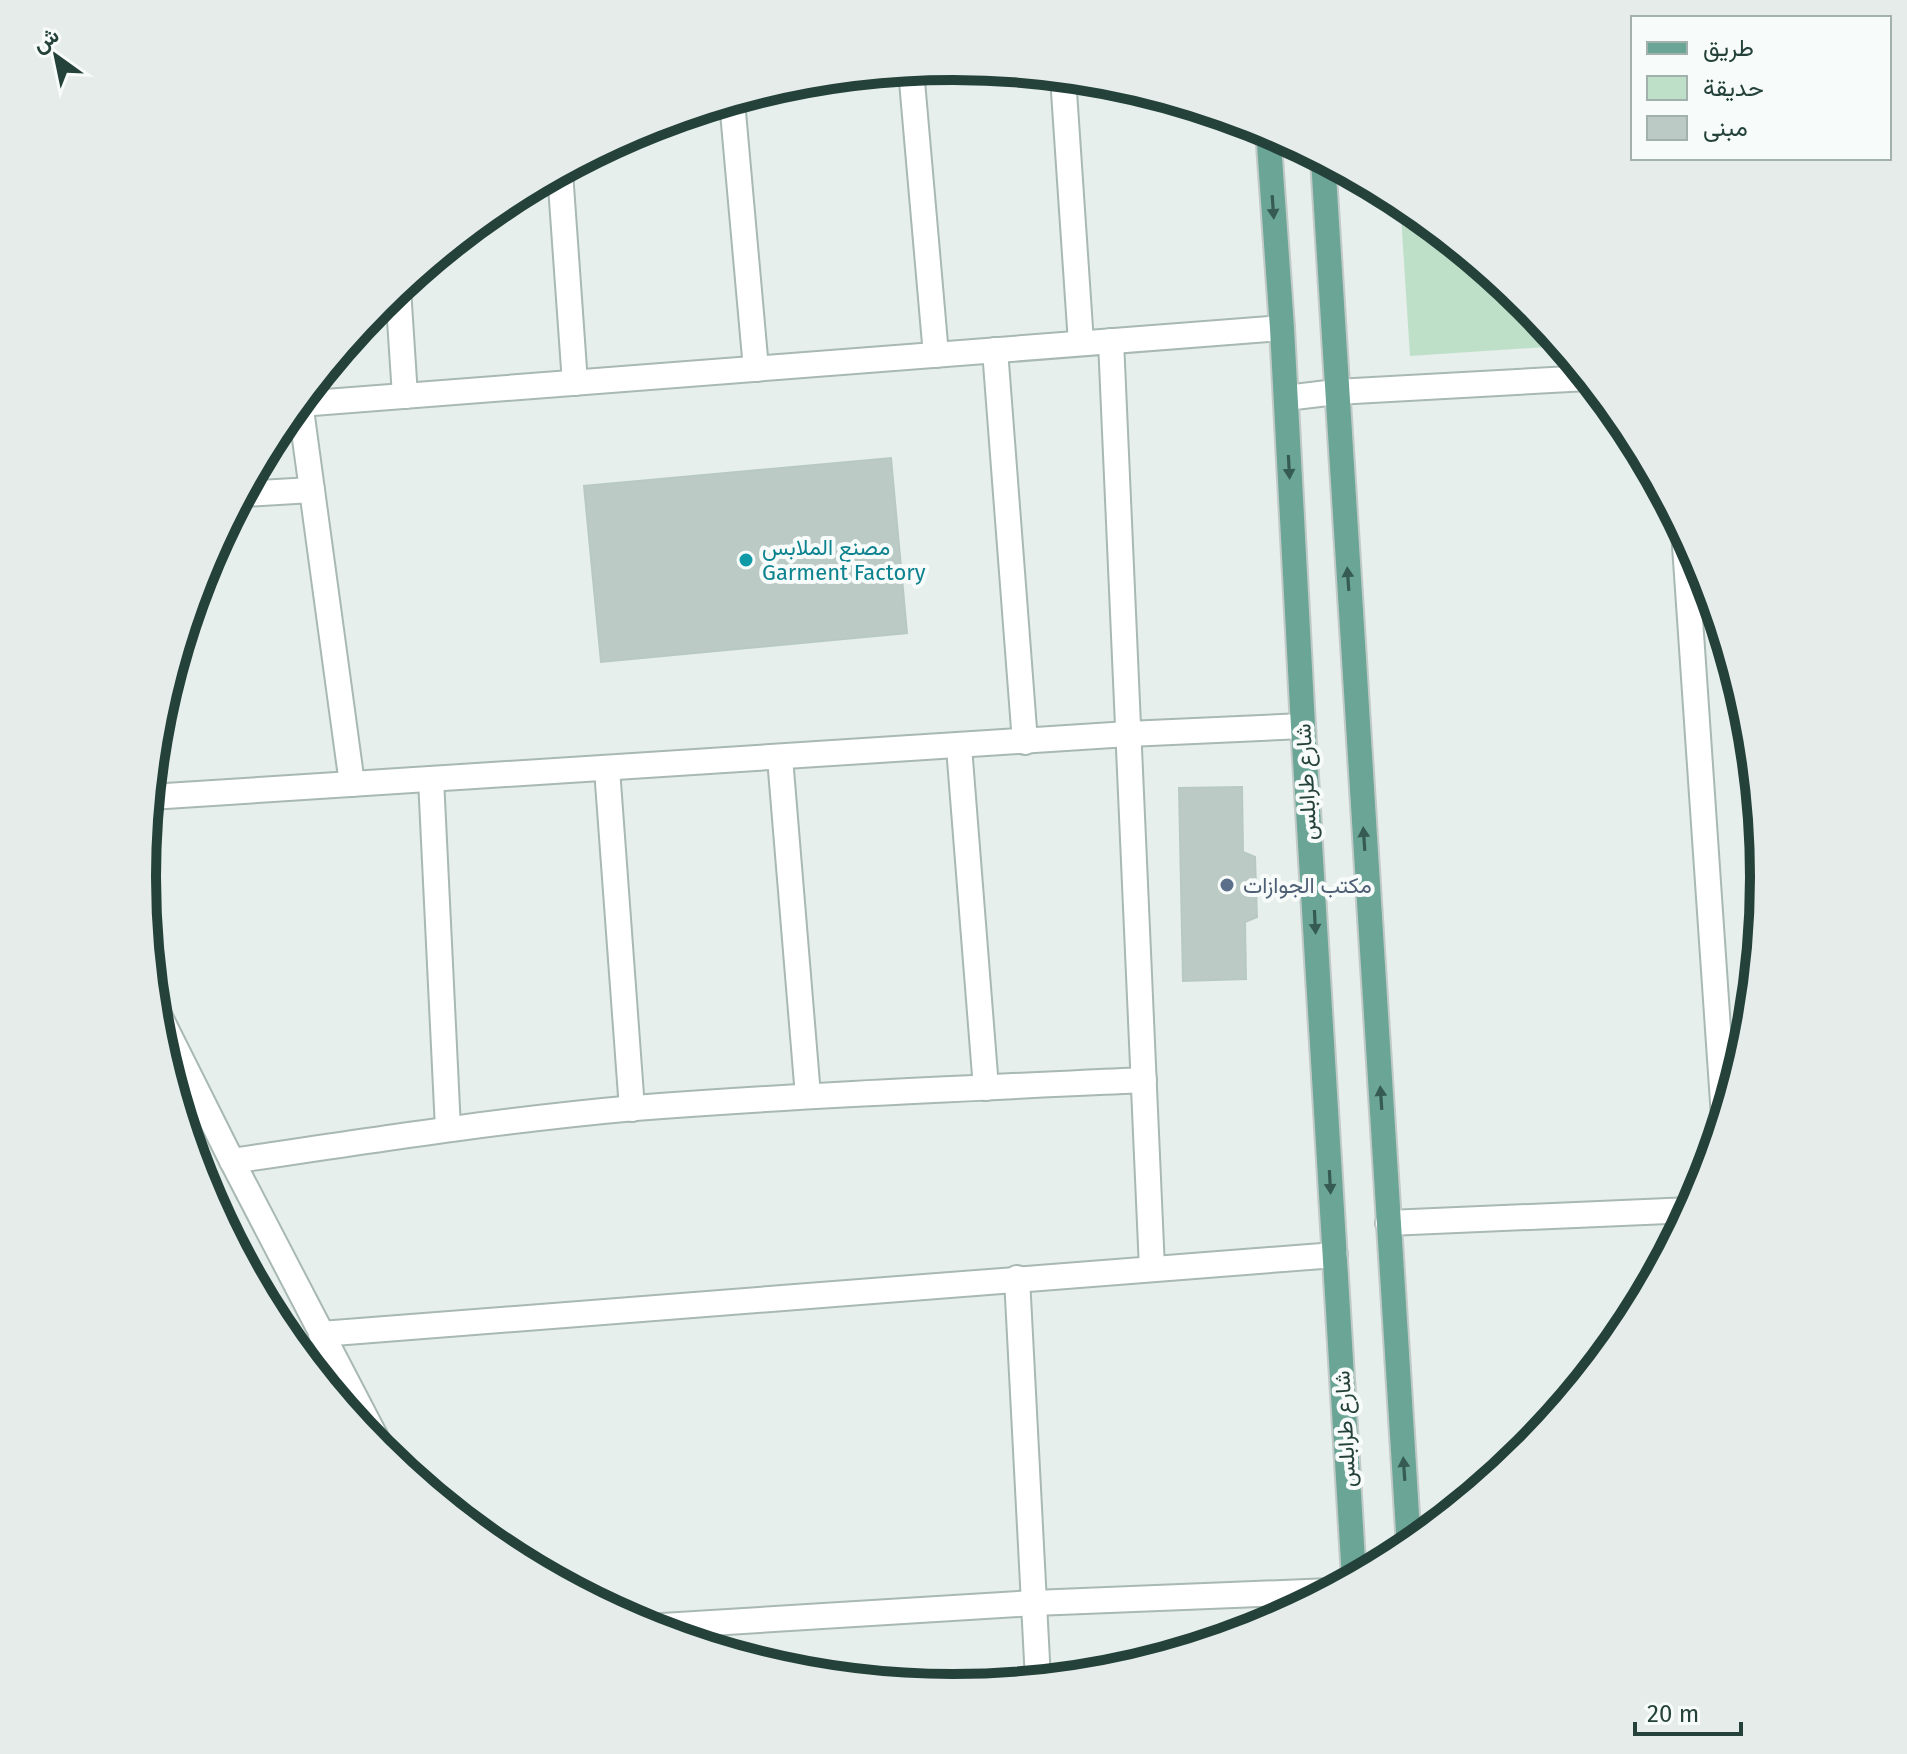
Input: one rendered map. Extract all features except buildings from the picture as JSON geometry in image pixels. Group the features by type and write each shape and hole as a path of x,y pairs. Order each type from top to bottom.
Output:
{"main road":[{"name":"شارع طرابلس","path":"1269,146 1353,1566"},
{"path":"1324,172 1408,1531"}],"street":[{"path":"912,82 936,355"},
{"path":"1064,88 1081,343"},
{"path":"733,111 756,369"},
{"path":"561,184 575,383"},
{"path":"399,305 405,396"},
{"path":"314,402 1282,328"},
{"path":"1111,341 1152,1269"},
{"path":"995,350 1025,742"},
{"path":"1286,398 1336,392 1575,379"},
{"path":"302,418 352,784"},
{"path":"255,493 312,490"},
{"path":"1686,564 1722,1087"},
{"path":"161,796 1128,734 1303,726"},
{"path":"959,747 986,1088"},
{"path":"780,758 808,1096"},
{"path":"607,769 632,1109"},
{"path":"431,779 448,1129"},
{"path":"176,1049 361,1410"},
{"path":"232,1161 448,1129 632,1109 808,1096 1144,1080"},
{"path":"1388,1223 1677,1211"},
{"path":"321,1334 1335,1255"},
{"path":"1017,1278 1037,1669"},
{"path":"679,1625 1034,1603 1306,1592"}],"green space":[{"path":"1401,218 1479,278 1548,347 1410,356"}],"place":[{"name":"مصنع الملابس Garment Factory","path":"746,560"},
{"name":"مكتب الجوازات","path":"1227,885"}]}
